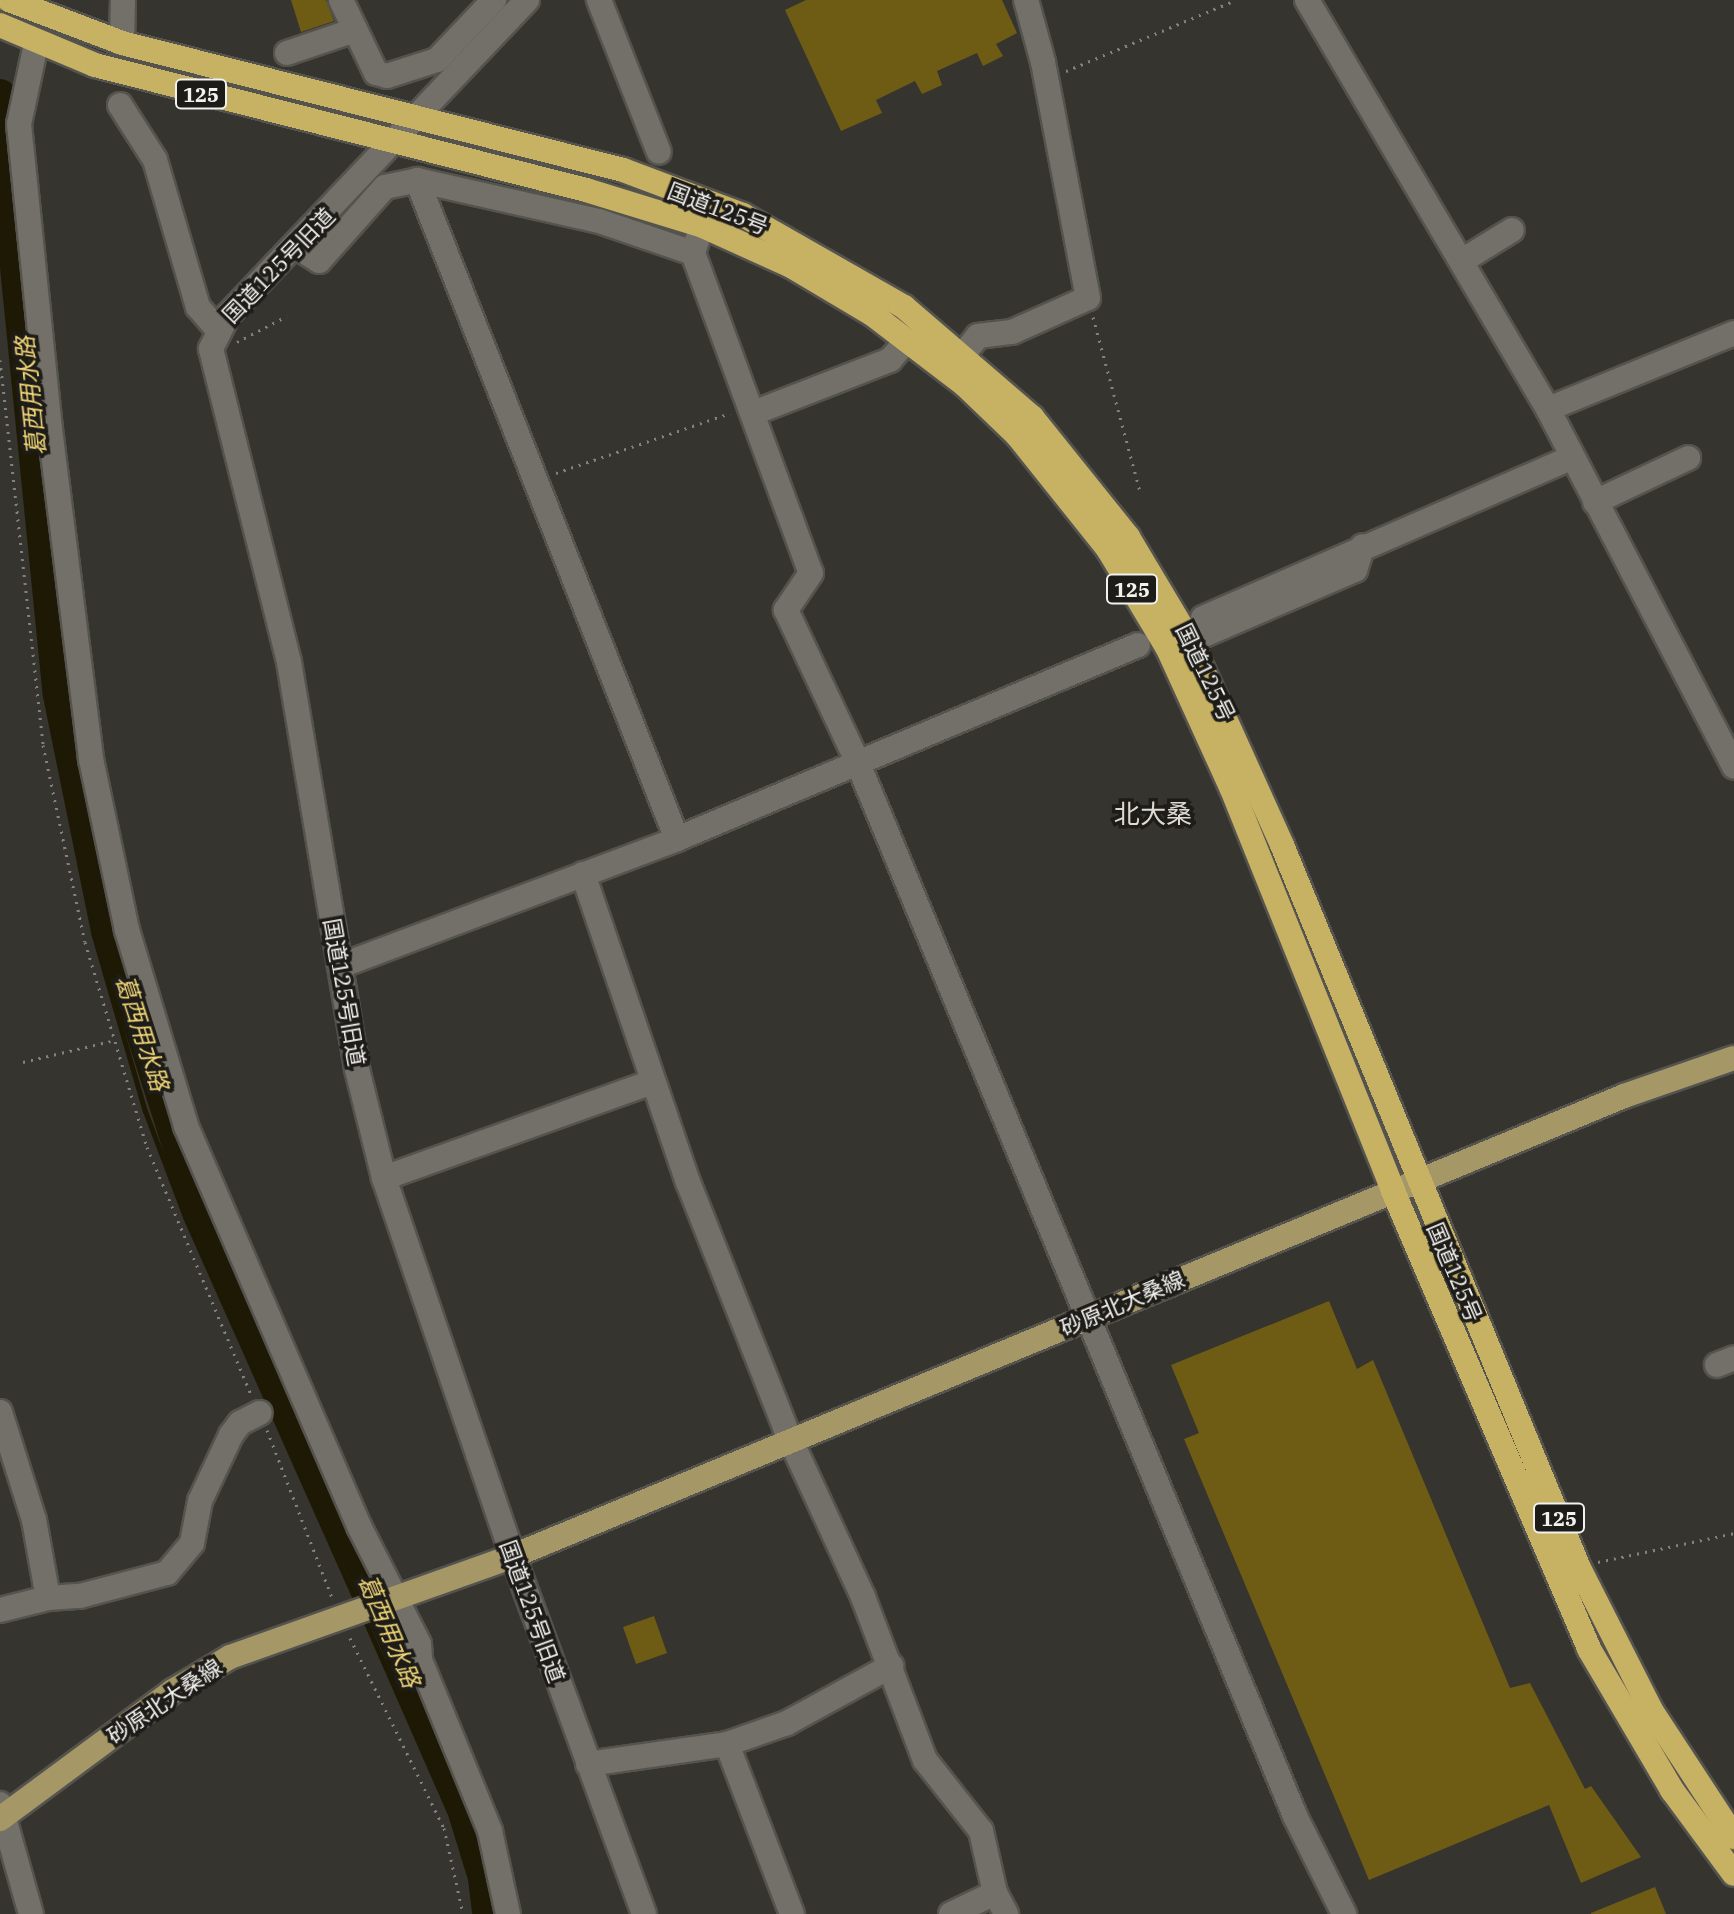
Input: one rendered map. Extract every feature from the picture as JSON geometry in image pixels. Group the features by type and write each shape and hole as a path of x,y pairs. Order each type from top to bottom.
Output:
{"highway":[{"name":"国道125号","path":"10,0 122,43 623,170 743,215 850,272 963,355 1032,417 1080,472 1142,559 1179,645 1231,787 1393,1191 1589,1649 1672,1790 1734,1874"},
{"name":"国道125号","path":"6,28 36,44 162,84 586,190 703,226 836,291 908,339 965,385 1062,486 1179,645 1282,845 1579,1568 1651,1710 1734,1837"}],"main road":[{"name":"砂原北大桑線","path":"1,1813 203,1671 513,1556 1624,1096 1734,1058"}],"street":[{"path":"122,43 123,0"},
{"path":"341,0 376,73 387,76 437,60 494,0"},
{"name":"国道125号旧道","path":"527,0 297,247 222,338 212,359 289,662 340,966 384,1178 513,1556 644,1914"},
{"path":"599,0 659,152"},
{"path":"963,355 978,336 1012,332 1088,298 1047,79 1026,0"},
{"path":"1307,0 1465,259 1548,409 1734,767"},
{"path":"287,53 355,30"},
{"path":"36,44 19,124 81,693 109,857 153,1027 186,1126 359,1526 395,1601 490,1831 508,1914"},
{"path":"120,105 155,160 198,307 222,338"},
{"path":"297,247 319,261 385,187 417,180 599,221 693,253"},
{"path":"417,180 533,481 677,839"},
{"path":"703,226 693,253 754,408 811,573 786,610 857,761 1295,1816 1344,1914"},
{"path":"1465,259 1512,230"},
{"path":"1548,409 1734,333"},
{"path":"754,408 890,360 908,339"},
{"path":"1203,618 1571,458"},
{"path":"1595,502 1688,458"},
{"path":"970,717 977,726 988,727 1355,570 1363,546"},
{"path":"340,966 677,839 1138,645"},
{"path":"583,874 652,1082 792,1443 891,1666 925,1760 981,1831 1001,1903 951,1914"},
{"path":"384,1178 652,1082"},
{"path":"0,1412 34,1520 48,1598"},
{"path":"0,1610 48,1598 80,1596 167,1573 192,1543 200,1501 231,1435 240,1423 260,1413"},
{"path":"588,1764 727,1744 787,1723 891,1666"},
{"path":"727,1744 792,1914"},
{"path":"1,1813 31,1914"}],"path":[{"path":"1047,79 1236,0"},
{"path":"1088,298 1140,491"},
{"path":"222,338 287,316"},
{"path":"533,481 754,408"},
{"path":"23,1062 111,1041"},
{"path":"1579,1568 1734,1533"},
{"path":"344,1618 444,1828 463,1914"}],"building":[{"path":"291,0 326,0 334,21 301,32"},
{"path":"806,0 1002,0 1017,33 996,44 1003,56 983,66 977,53 937,71 942,85 922,94 915,81 876,100 882,113 841,131 785,10"},
{"path":"1329,1301 1357,1369 1373,1360 1510,1688 1530,1683 1585,1789 1591,1786 1641,1857 1581,1883 1549,1805 1369,1880 1184,1439 1199,1433 1171,1365"},
{"path":"654,1616 667,1653 636,1664 623,1627"},
{"path":"1655,1887 1666,1914 1591,1914 1591,1913"}],"waterway":[{"name":"葛西用水路","path":"0,95 62,694 111,936 198,1207 393,1636 470,1826 486,1873 490,1914"},
{"path":"0,247 45,696 94,936 145,1111 185,1217 357,1604"},
{"path":"363,1616 450,1814 470,1879 474,1914"}],"district":[{"name":"北大桑","path":"1153,814"}]}
